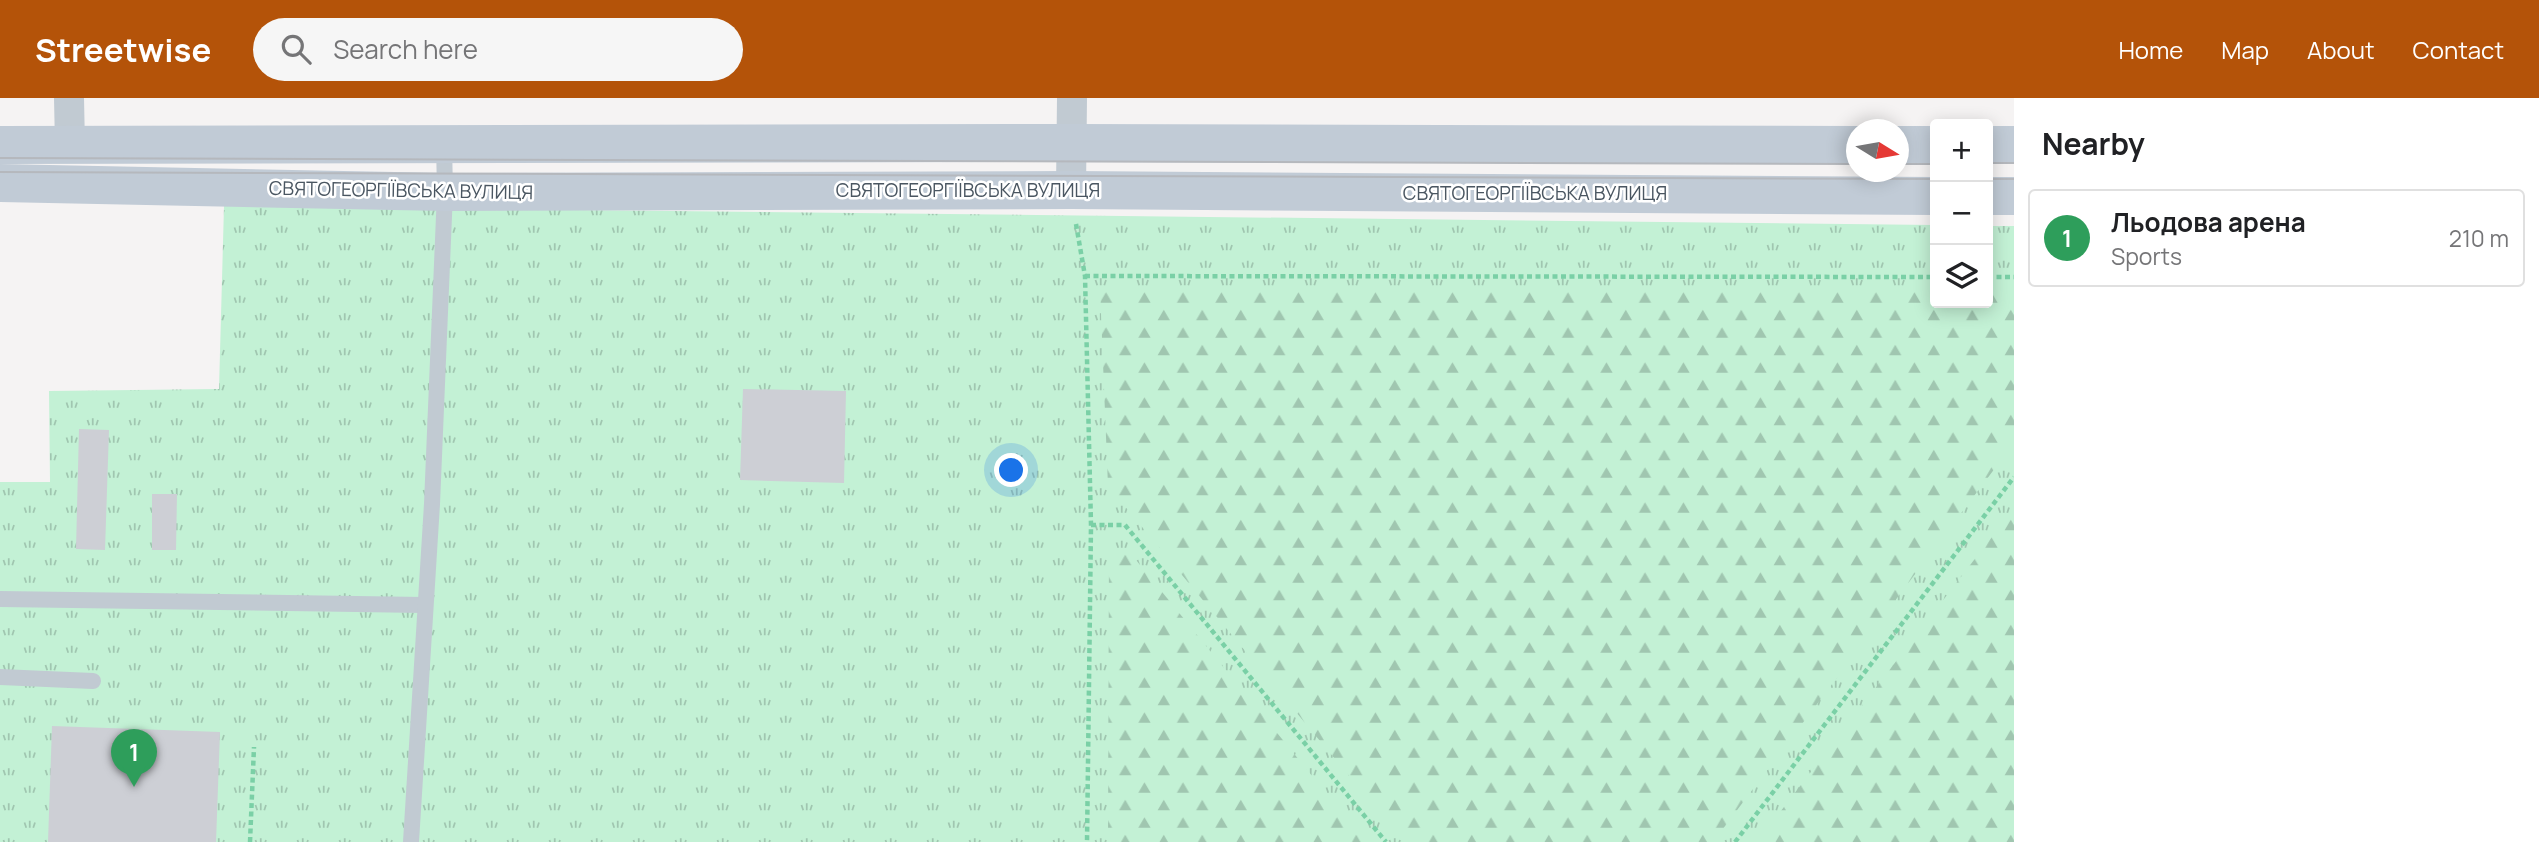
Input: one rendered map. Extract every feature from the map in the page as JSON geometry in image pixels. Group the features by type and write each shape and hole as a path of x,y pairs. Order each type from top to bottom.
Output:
{"main road":[{"path":"0,145 1846,145"},
{"path":"1909,145 1930,145"},
{"path":"1993,145 2014,145"},
{"name":"СВЯТОГЕОРГІЇВСЬКА ВУЛИЦЯ","path":"0,183 444,192 1071,190 1930,196"},
{"path":"1993,196 2014,196"}],"street":[{"path":"69,98 70,145"},
{"path":"1071,190 1072,98"}],"lane":[{"path":"411,842 432,504 444,144"},
{"path":"0,599 424,605"},
{"path":"0,677 93,681"}],"path":[{"path":"1071,190 1085,276 1091,525 1087,842"},
{"path":"1085,276 1930,277"},
{"path":"1993,277 2014,277"},
{"path":"1735,842 2014,477"},
{"path":"1091,525 1125,525 1386,842"},
{"path":"250,842 254,747"}],"green space":[{"path":"224,206 1930,225 1930,308 1993,308 1993,226 2014,226 2014,842 0,842 0,482 50,482 49,391 219,389"},
{"path":"1930,288 1930,308 1993,308 1993,288 2014,288 2014,443 1713,842 1404,842 1108,486 1100,289"},
{"path":"2014,508 2014,842 1757,842"},
{"path":"1109,548 1127,549 1366,842 1108,842"}],"building":[{"path":"743,389 846,391 844,483 740,480"},
{"path":"79,429 109,430 105,550 76,549"},
{"path":"152,494 177,494 176,550 152,550"},
{"path":"52,726 220,732 216,842 48,842"}],"tram line":[{"path":"0,158 1846,164"},
{"path":"1993,163 2014,163"},
{"path":"1909,164 1930,164"},
{"path":"0,172 1930,179"},
{"path":"1993,179 2014,179"}],"place":[{"name":"Льодова арена","path":"134,787"}]}
